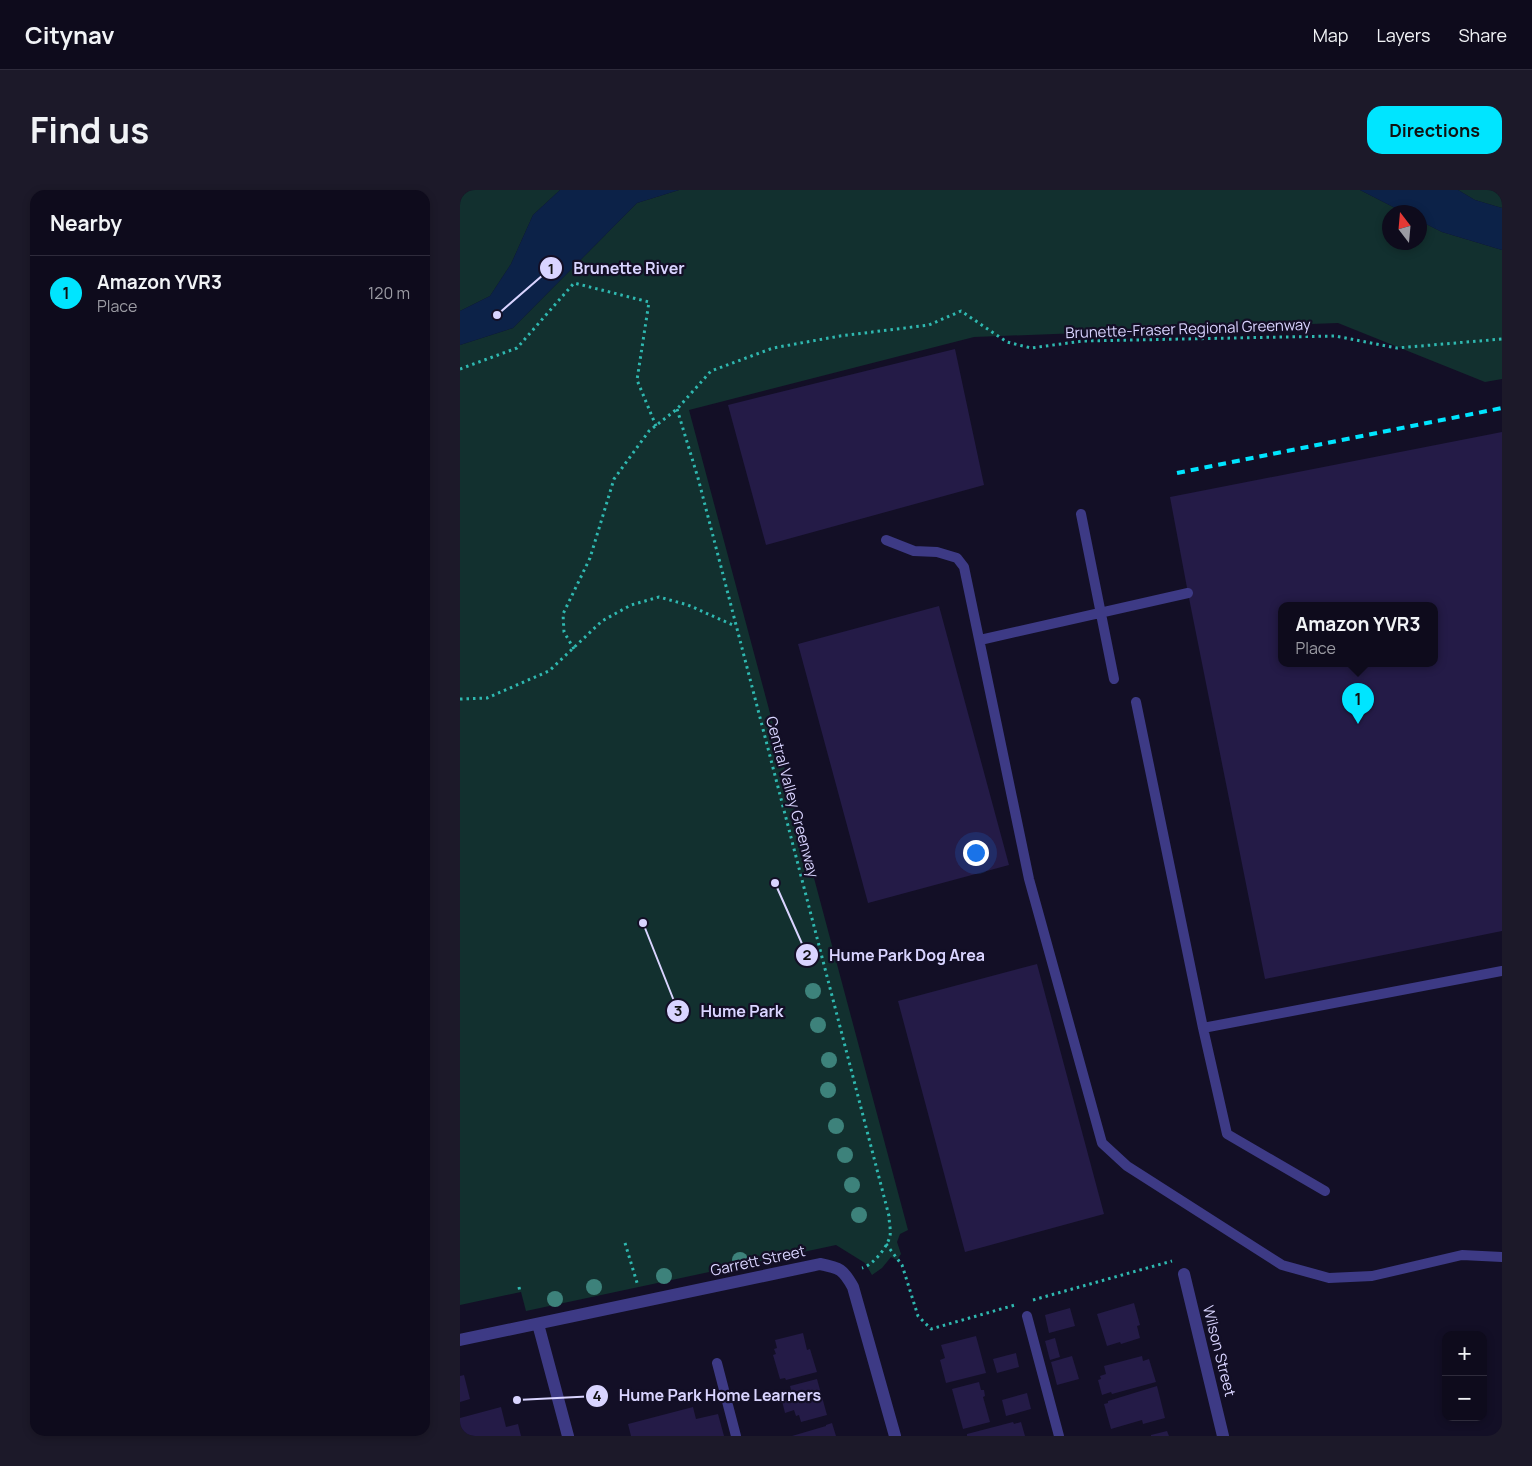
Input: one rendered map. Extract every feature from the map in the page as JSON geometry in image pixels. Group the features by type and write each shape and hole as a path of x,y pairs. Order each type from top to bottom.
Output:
{"street":[{"name":"Garrett Street","path":"460,1340 820,1264 833,1267 845,1273 852,1287 895,1436"},
{"name":"Wilson Street","path":"1184,1274 1223,1436"},
{"path":"538,1324 568,1436"}],"lane":[{"path":"1081,514 1114,679"},
{"path":"886,540 914,551 937,552 957,558 964,567 1029,879 1102,1143 1127,1166 1282,1265 1329,1278 1372,1276 1462,1254 1502,1257"},
{"path":"980,640 1188,593"},
{"path":"1136,702 1203,1028 1227,1134 1325,1192"},
{"path":"1203,1028 1502,971"},
{"path":"1027,1316 1059,1436"},
{"path":"717,1363 736,1436"}],"path":[{"path":"460,369 517,348 574,283 649,302 637,380 656,426"},
{"name":"Brunette-Fraser Regional Greenway","path":"574,649 564,632 563,614 590,558 614,479 649,431 677,409 711,371 774,348 840,336 928,325 961,311 1007,342 1031,348 1083,341 1335,336 1397,348 1502,339"},
{"name":"Central Valley Greenway","path":"677,409 698,478 889,1216 890,1237 886,1244"},
{"path":"460,699 487,698 549,671 602,621 631,605 659,598 688,605 736,626"},
{"path":"625,1242 635,1278"},
{"path":"864,1268 876,1260 886,1244 902,1265 918,1316 931,1330 1023,1303"},
{"path":"1032,1300 1179,1259 1184,1274"},
{"path":"519,1287 520,1292"}],"green space":[{"path":"460,190 560,190 533,215 511,264 490,296 460,311"},
{"path":"679,190 1360,190 1389,205 1382,205 1382,250 1427,250 1427,224 1442,232 1502,250 1502,379 1485,382 1338,323 974,337 689,410 908,1230 900,1234 897,1242 901,1254 897,1260 891,1257 882,1268 872,1275 865,1263 836,1245 526,1311 521,1292 460,1305 460,345 513,328 637,203"},
{"path":"1458,190 1502,190 1502,208 1475,200"}],"water":[{"path":"560,190 679,190 637,203 513,328 460,345 460,311 490,296 511,264 533,215"},
{"path":"1360,190 1458,190 1475,200 1502,208 1502,250 1442,232 1427,224 1427,205 1389,205"}],"building":[{"path":"955,349 984,485 766,545 728,405"},
{"path":"1502,432 1502,931 1265,979 1170,497"},
{"path":"939,606 1009,865 868,903 798,644"},
{"path":"1037,964 1104,1214 965,1252 898,1001"},
{"path":"1134,1303 1140,1325 1137,1326 1140,1338 1107,1346 1097,1314"},
{"path":"1070,1308 1075,1326 1049,1333 1045,1315"},
{"path":"803,1333 807,1350 810,1349 817,1372 786,1380 785,1378 780,1379 773,1355 776,1354 774,1349 777,1348 775,1340"},
{"path":"976,1336 986,1373 946,1383 940,1360 945,1358 941,1345"},
{"path":"1055,1338 1060,1357 1050,1360 1045,1341"},
{"path":"1016,1353 1019,1367 997,1373 993,1359"},
{"path":"1072,1356 1079,1379 1057,1385 1051,1362"},
{"path":"1142,1356 1143,1361 1149,1359 1156,1382 1102,1395 1098,1380 1101,1379 1100,1376 1106,1374 1104,1366"},
{"path":"464,1375 470,1399 460,1402 460,1376"},
{"path":"817,1379 827,1415 801,1422 799,1415 796,1416 794,1410 785,1413 781,1397 792,1394 790,1386"},
{"path":"979,1382 981,1390 984,1390 985,1396 983,1397 990,1422 963,1429 952,1389"},
{"path":"1157,1386 1165,1418 1143,1424 1142,1420 1111,1429 1104,1404 1108,1403 1108,1401"},
{"path":"1027,1393 1031,1409 1006,1416 1002,1400"},
{"path":"501,1407 506,1427 518,1424 521,1436 460,1436 460,1418"},
{"path":"693,1407 696,1419 718,1414 724,1436 631,1436 628,1424"},
{"path":"1013,1422 1014,1424 1021,1422 1025,1436 967,1436 967,1434"},
{"path":"832,1423 836,1436 792,1436 826,1426"},
{"path":"1167,1431 1169,1436 1151,1436 1151,1435"}],"railway":[{"path":"1177,473 1502,408"}],"place":[{"name":"Brunette River","path":"497,315"},
{"name":"Amazon YVR3","path":"1358,724"},
{"name":"Hume Park Dog Area","path":"775,883"},
{"name":"Hume Park","path":"643,923"},
{"name":"Hume Park Home Learners","path":"517,1400"}]}
